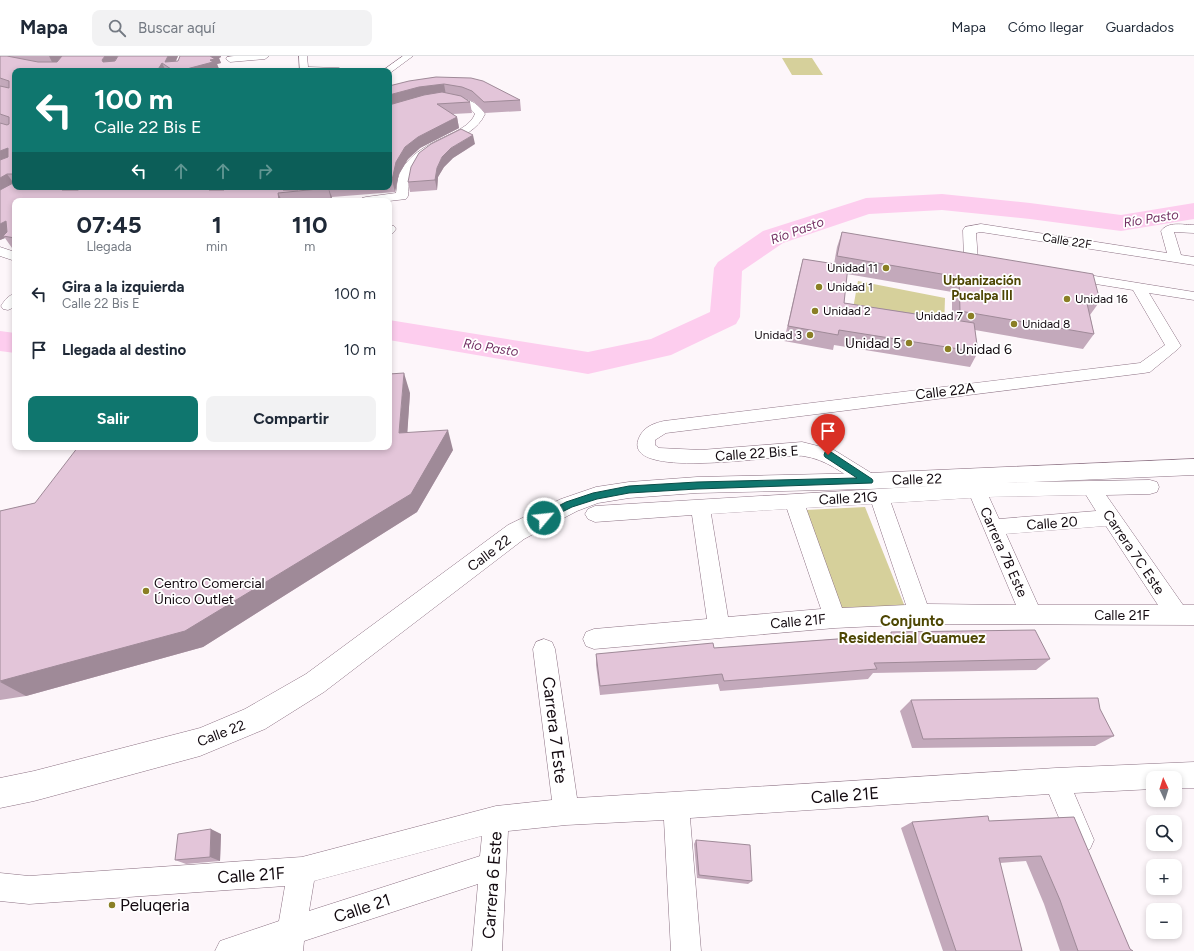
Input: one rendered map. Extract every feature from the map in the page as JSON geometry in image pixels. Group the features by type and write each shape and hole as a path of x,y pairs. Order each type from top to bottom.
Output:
{"main road":[{"name":"Calle 22","path":"0,793 34,786 200,742 255,719 315,683 516,532 569,505 596,495 629,490 697,485 874,489 1194,467"}],"street":[{"path":"230,60 265,56"},
{"path":"303,56 303,68"},
{"path":"391,68 409,56"},
{"path":"307,68 316,63"},
{"path":"388,198 402,196 404,177 416,160 433,146 470,128 479,120 479,112 471,105 457,101 439,100"},
{"name":"Calle 22F","path":"970,260 970,230 981,228 1194,261"},
{"path":"1175,258 1167,231 1172,228 1194,229"},
{"path":"4,246 12,254"},
{"path":"956,258 986,263"},
{"path":"1054,274 1194,296"},
{"name":"Calle 22A","path":"646,440 656,429 664,427 1144,368 1173,346 1138,287"},
{"name":"Calle 22 Bis E","path":"646,440 646,447 650,453 657,455 701,457 802,449 828,455 874,489"},
{"name":"Calle 21G","path":"595,514 794,501 874,489 976,490 1150,487"},
{"name":"Carrera 7C Este","path":"1091,488 1186,615"},
{"path":"874,489 920,614"},
{"name":"Carrera 7B Este","path":"976,490 1031,614"},
{"path":"794,501 834,618"},
{"path":"700,508 719,627"},
{"name":"Calle 20","path":"993,527 1112,518"},
{"name":"Calle 21F","path":"594,639 834,618 920,614 1186,615"},
{"name":"Carrera 7 Este","path":"544,649 566,812"},
{"name":"Calle 21E","path":"496,819 566,812 1056,781 1194,775"},
{"path":"1056,781 1089,859"},
{"path":"676,806 686,951"},
{"name":"Calle 21F","path":"0,887 29,890 302,871 496,819"},
{"name":"Carrera 6 Este","path":"487,951 496,819"},
{"name":"Calle 21","path":"230,951 290,941 493,865"},
{"path":"290,941 302,871"}],"shaded area":[{"path":"782,58 812,58 823,75 792,75"},
{"path":"858,281 945,298 944,329 852,314"},
{"path":"865,507 905,607 839,611 806,510"}],"building":[{"path":"0,56 38,62 57,62 62,56 105,56 102,60 103,62 115,61 118,56 168,56 165,62 178,61 180,56 210,56 215,59 210,60 213,62 190,68 170,68 162,63 159,68 12,68 12,174 7,174 0,178 0,160 8,157 8,148 0,151 0,123 7,125 9,124 9,117 0,114 0,86 9,88 9,81 0,78"},
{"path":"436,77 471,78 483,81 520,100 484,102 472,91 462,87 444,84 419,87 392,94 392,85"},
{"path":"442,92 461,96 470,102 437,104 457,117 418,137 405,147 396,162 392,180 392,104 424,95"},
{"path":"461,129 473,135 451,148 442,157 437,168 435,180 408,182 411,167 419,153 431,144"},
{"path":"12,184 12,190 308,190 278,193 279,198 12,198 12,238 3,236 7,232 6,221 0,224 0,190"},
{"path":"842,232 1093,274 1100,301 1086,299 1094,334 960,311 959,277 837,256"},
{"path":"803,259 848,266 844,303 974,323 978,352 839,330 838,335 788,326"},
{"name":"Centro Comercial Único Outlet","path":"404,373 399,433 448,430 411,494 185,631 0,681 0,511 35,503 76,450 392,450 392,374"},
{"path":"1035,630 1050,659 874,663 877,669 724,681 722,674 600,686 596,654 713,643 714,648 892,635 891,632"},
{"path":"1098,698 1100,709 1114,736 923,739 911,700"},
{"path":"988,816 989,821 1074,817 1130,949 1133,951 1078,951 1060,900 1041,856 999,858 1022,951 956,951 912,822"},
{"path":"211,829 210,857 175,860 178,834"},
{"path":"696,840 750,845 752,881 699,875"}],"waterway":[{"name":"Río Pasto","path":"392,330 588,363 660,348 725,317 728,268 773,237 866,206 942,202 1030,211 1121,223 1194,211"},
{"name":"Río Pasto","path":"0,341 12,343"}],"place":[{"name":"Unidad 11","path":"886,268"},
{"name":"Unidad 1","path":"819,287"},
{"name":"Unidad 16","path":"1067,299"},
{"name":"Unidad 2","path":"815,311"},
{"name":"Unidad 7","path":"971,316"},
{"name":"Unidad 8","path":"1014,324"},
{"name":"Unidad 3","path":"810,335"},
{"name":"Unidad 5","path":"909,343"},
{"name":"Unidad 6","path":"948,349"},
{"name":"Centro Comercial Único Outlet","path":"146,591"},
{"name":"Peluqeria","path":"112,905"}],"district":[{"name":"Urbanización Pucalpa III","path":"982,288"},
{"name":"Conjunto Residencial Guamuez","path":"912,630"}],"route":[{"path":"544,518 569,505 596,495 629,490 697,485 869,481 828,455"}]}
